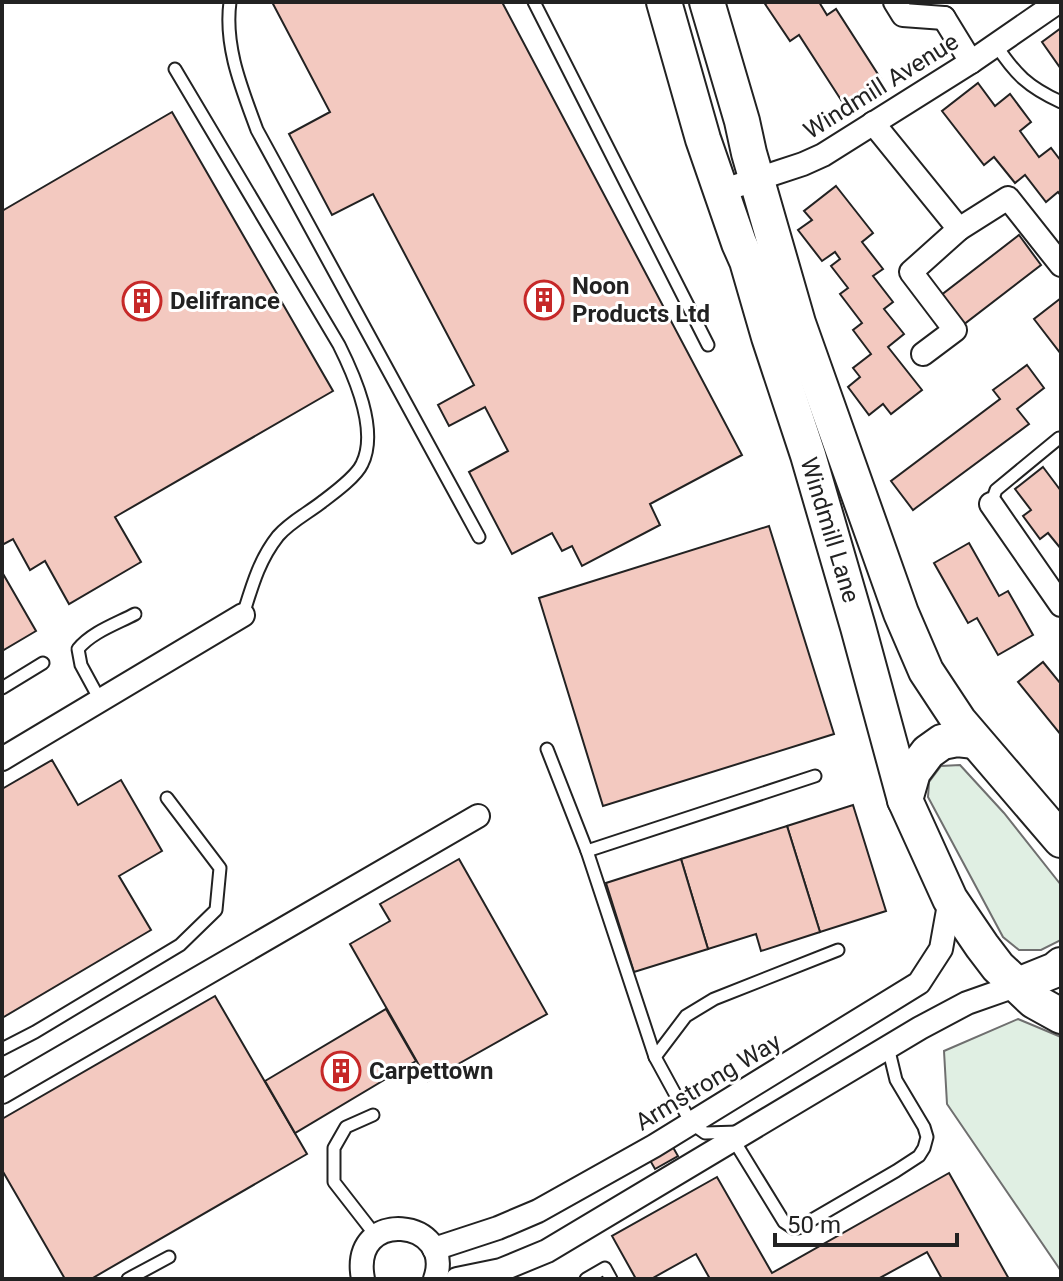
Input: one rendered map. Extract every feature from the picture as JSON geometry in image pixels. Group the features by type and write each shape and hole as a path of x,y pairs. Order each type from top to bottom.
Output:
{"main road":[{"name":"Windmill Lane","path":"664,2 703,139 747,261 808,455 905,800 950,899 998,967 1034,1001 1061,1016"},
{"name":"Windmill Lane","path":"707,2 798,323 901,613 926,671 959,721 1061,840"},
{"path":"905,800 913,772 928,752 942,742 957,739 975,741"},
{"path":"1018,985 1061,965"}],"street":[{"path":"895,2 903,15 948,10 971,62"},
{"name":"Windmill Avenue","path":"721,191 823,155 971,62 1058,2"},
{"path":"873,123 959,229"},
{"path":"923,354 955,330 911,272 959,229 1008,198 1061,265"},
{"path":"991,504 1061,605"},
{"path":"4,752 100,700 243,615"},
{"path":"2,1092 478,816"},
{"name":"Armstrong Way","path":"434,1249 538,1211 691,1123 919,983 941,949 950,899"},
{"path":"457,1279 501,1270 547,1251 920,1028 967,1003 1018,985"},
{"path":"363,1279 362,1255 368,1244 386,1230 397,1228 419,1233 434,1249 437,1261 435,1279"}],"lane":[{"path":"230,2 228,20 233,56 257,130 479,537"},
{"path":"534,2 708,345"},
{"path":"996,45 1010,67 1028,84 1061,102"},
{"path":"175,69 339,345 357,381 367,421 363,463 351,478 280,533 261,558 243,615"},
{"path":"991,504 996,490 1059,438"},
{"path":"100,700 81,665 78,649 93,636 135,614"},
{"path":"2,688 43,663"},
{"path":"547,749 587,851 655,1057 691,1123 705,1133 740,1135 784,1222 793,1228 798,1228 896,1171 919,1156 924,1148 927,1137 924,1127 896,1080 888,1047"},
{"path":"587,851 815,776"},
{"path":"2,1049 180,945 216,910 220,868 167,798"},
{"path":"655,1057 686,1016 714,999 838,950"},
{"path":"373,1115 346,1127 334,1148 334,1182 376,1236"},
{"path":"128,1279 169,1257"},
{"path":"586,1279 605,1268 611,1279"}],"green space":[{"path":"960,765 1004,813 1061,885 1061,940 1041,950 1019,950 1003,937 928,797 929,782 941,766"},
{"path":"1018,1019 1061,1037 1061,1271 947,1104 944,1051"}],"building":[{"name":"Noon Products Ltd","path":"272,2 502,2 742,455 650,504 660,525 582,566 572,546 562,551 552,533 512,554 469,472 508,451 485,407 449,426 438,405 474,385 373,194 332,215 289,134 330,112"},
{"path":"819,2 827,15 836,9 881,79 843,103 799,35 790,41 765,4"},
{"path":"1061,28 1061,69 1042,42"},
{"path":"978,83 995,106 1010,94 1031,122 1020,131 1039,157 1051,148 1061,161 1061,196 1058,192 1046,202 1025,175 1015,183 994,157 984,165 942,111"},
{"name":"Delifrance","path":"172,112 333,391 115,517 141,562 69,604 45,561 30,570 13,539 2,545 2,211"},
{"path":"836,186 873,233 862,242 883,269 873,276 893,302 884,309 904,334 888,347 922,390 891,414 883,404 869,415 848,387 860,377 853,368 871,354 853,330 862,323 840,294 848,288 831,266 840,259 835,252 822,261 798,230 812,220 804,211"},
{"path":"1019,235 1041,265 963,325 940,296"},
{"path":"1061,298 1061,354 1034,319"},
{"path":"1027,365 1044,388 1017,409 1029,424 913,510 891,481 1000,399 993,390"},
{"path":"1043,467 1061,491 1061,549 1048,533 1040,539 1023,516 1031,510 1015,489"},
{"path":"769,526 834,734 603,806 539,598"},
{"path":"969,543 999,596 1008,591 1033,635 998,655 977,618 968,623 934,563"},
{"path":"2,572 36,631 2,651"},
{"path":"1043,662 1061,684 1061,735 1018,682"},
{"path":"52,760 78,805 121,780 162,851 119,876 151,930 2,1018 2,789"},
{"path":"853,805 886,911 820,932 787,826"},
{"path":"787,826 820,932 761,951 756,934 708,949 681,859"},
{"path":"459,859 547,1014 428,1081 350,944 390,921 380,904"},
{"path":"681,859 708,949 634,972 606,883"},
{"path":"215,996 307,1154 91,1279 65,1279 2,1170 2,1119"},
{"name":"Carpettown","path":"386,1009 416,1061 295,1133 265,1081"},
{"path":"670,1142 678,1156 655,1169 647,1155"},
{"path":"949,1173 1009,1279 942,1279 927,1252 878,1279 710,1279 696,1254 651,1279 636,1279 612,1236 717,1177 772,1273"}],"place":[{"name":"Noon Products Ltd","path":"544,300"},
{"name":"Delifrance","path":"142,301"},
{"name":"Carpettown","path":"341,1071"}]}
